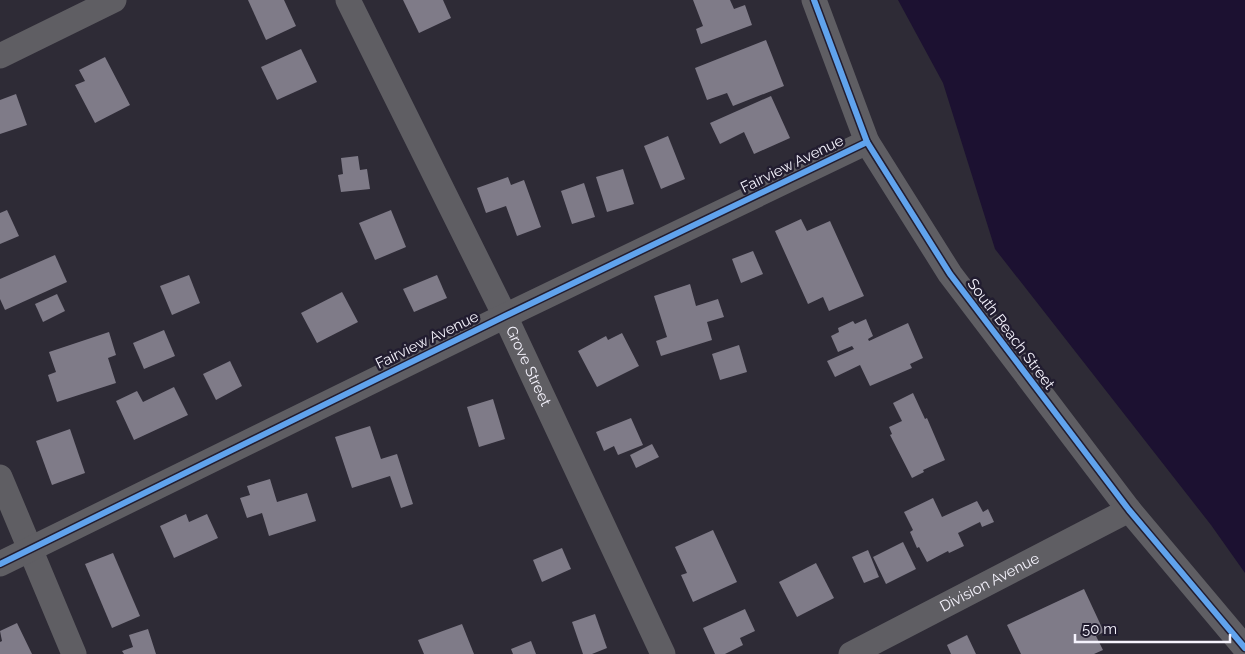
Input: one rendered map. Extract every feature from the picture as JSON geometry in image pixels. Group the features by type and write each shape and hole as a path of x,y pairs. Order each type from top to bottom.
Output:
{"street":[{"path":"0,56 114,0"},
{"name":"Grove Street","path":"348,0 504,316 664,654"},
{"name":"South Beach Street","path":"814,0 867,142 950,274 1129,510 1245,648"},
{"name":"Fairview Avenue","path":"0,564 504,316 867,142"},
{"path":"0,477 74,654"},
{"name":"Division Avenue","path":"851,654 1129,510"}],"shaded area":[{"path":"898,0 1245,0 1245,573 1211,525 995,249 943,83"}],"building":[{"path":"248,0 284,0 296,26 266,40"},
{"path":"403,0 443,0 451,18 419,33"},
{"path":"693,0 730,0 734,9 745,5 752,25 701,44 696,29 703,26"},
{"path":"766,40 784,86 733,106 727,93 707,100 695,68"},
{"path":"301,49 317,82 277,100 261,67"},
{"path":"105,57 130,105 95,123 75,85 85,81 79,70"},
{"path":"16,94 27,125 0,134 0,100"},
{"path":"771,96 790,138 754,154 744,132 720,144 710,123"},
{"path":"668,136 685,179 661,189 644,146"},
{"path":"358,156 360,170 367,169 370,189 341,192 338,175 343,174 341,158"},
{"path":"623,169 634,204 607,212 596,177"},
{"path":"508,177 511,185 524,180 541,227 517,236 506,206 486,213 477,188"},
{"path":"584,183 595,217 572,224 561,191"},
{"path":"7,210 19,236 0,244 0,213"},
{"path":"391,210 406,247 375,260 359,223"},
{"path":"801,219 807,231 830,221 864,296 829,311 823,297 808,304 775,231"},
{"path":"753,251 763,274 741,283 732,259"},
{"path":"55,255 67,282 5,310 0,299 0,279"},
{"path":"189,275 200,303 172,315 160,286"},
{"path":"437,275 447,298 414,312 403,289"},
{"path":"690,284 696,306 718,299 724,317 707,322 712,340 661,356 656,341 667,337 654,296"},
{"path":"342,292 358,322 317,343 301,313"},
{"path":"57,294 65,311 43,322 35,304"},
{"path":"866,319 873,336 868,339 869,341 908,323 923,358 910,364 912,368 870,386 860,365 835,377 827,361 854,349 852,346 838,352 831,336 839,332 838,328 853,321 855,324"},
{"path":"164,330 175,356 144,369 133,343"},
{"path":"109,332 116,355 108,358 116,383 57,402 48,375 56,372 49,352"},
{"path":"622,333 639,366 597,387 578,351 606,336 608,340"},
{"path":"739,345 747,372 720,380 712,354"},
{"path":"230,361 242,386 216,400 203,374"},
{"path":"174,387 188,415 134,440 116,401 137,391 143,402"},
{"path":"913,393 925,419 927,418 945,460 923,470 924,472 912,478 890,435 892,434 889,427 902,421 893,403"},
{"path":"493,399 505,439 479,447 467,407"},
{"path":"631,418 643,445 618,455 614,446 604,451 596,432"},
{"path":"370,426 381,459 397,454 413,504 401,508 390,476 352,488 335,437"},
{"path":"70,429 85,473 52,485 36,441"},
{"path":"652,444 659,457 636,468 630,455"},
{"path":"270,479 277,502 307,493 316,521 269,536 262,513 247,518 240,498 250,495 247,486"},
{"path":"933,498 942,517 977,501 983,512 988,509 994,522 982,527 980,522 958,533 964,546 949,553 948,551 927,562 919,547 917,548 910,532 913,530 904,512"},
{"path":"186,514 189,522 207,514 218,538 174,558 160,526"},
{"path":"713,530 737,582 693,602 681,575 687,573 675,547"},
{"path":"903,542 916,569 886,584 873,557"},
{"path":"562,548 571,569 542,582 533,560"},
{"path":"868,550 879,577 864,583 852,557"},
{"path":"113,553 140,616 112,628 85,564"},
{"path":"816,563 834,598 797,617 779,582"},
{"path":"1084,589 1104,632 1096,636 1103,650 1094,654 1021,654 1007,625"},
{"path":"745,609 755,631 740,638 743,645 725,654 715,654 703,628"},
{"path":"595,614 607,648 592,654 583,654 572,622"},
{"path":"17,623 32,654 0,654 0,642 2,641 0,631"},
{"path":"462,624 474,654 424,654 418,640"},
{"path":"148,629 156,654 124,654 122,651 133,647 129,635"},
{"path":"967,635 976,654 951,654 947,645"},
{"path":"531,641 536,654 513,654 511,649"}],"cycle path":[{"path":"814,0 867,142 950,274 1129,510 1245,648"},
{"path":"0,564 505,316 867,142"}]}
